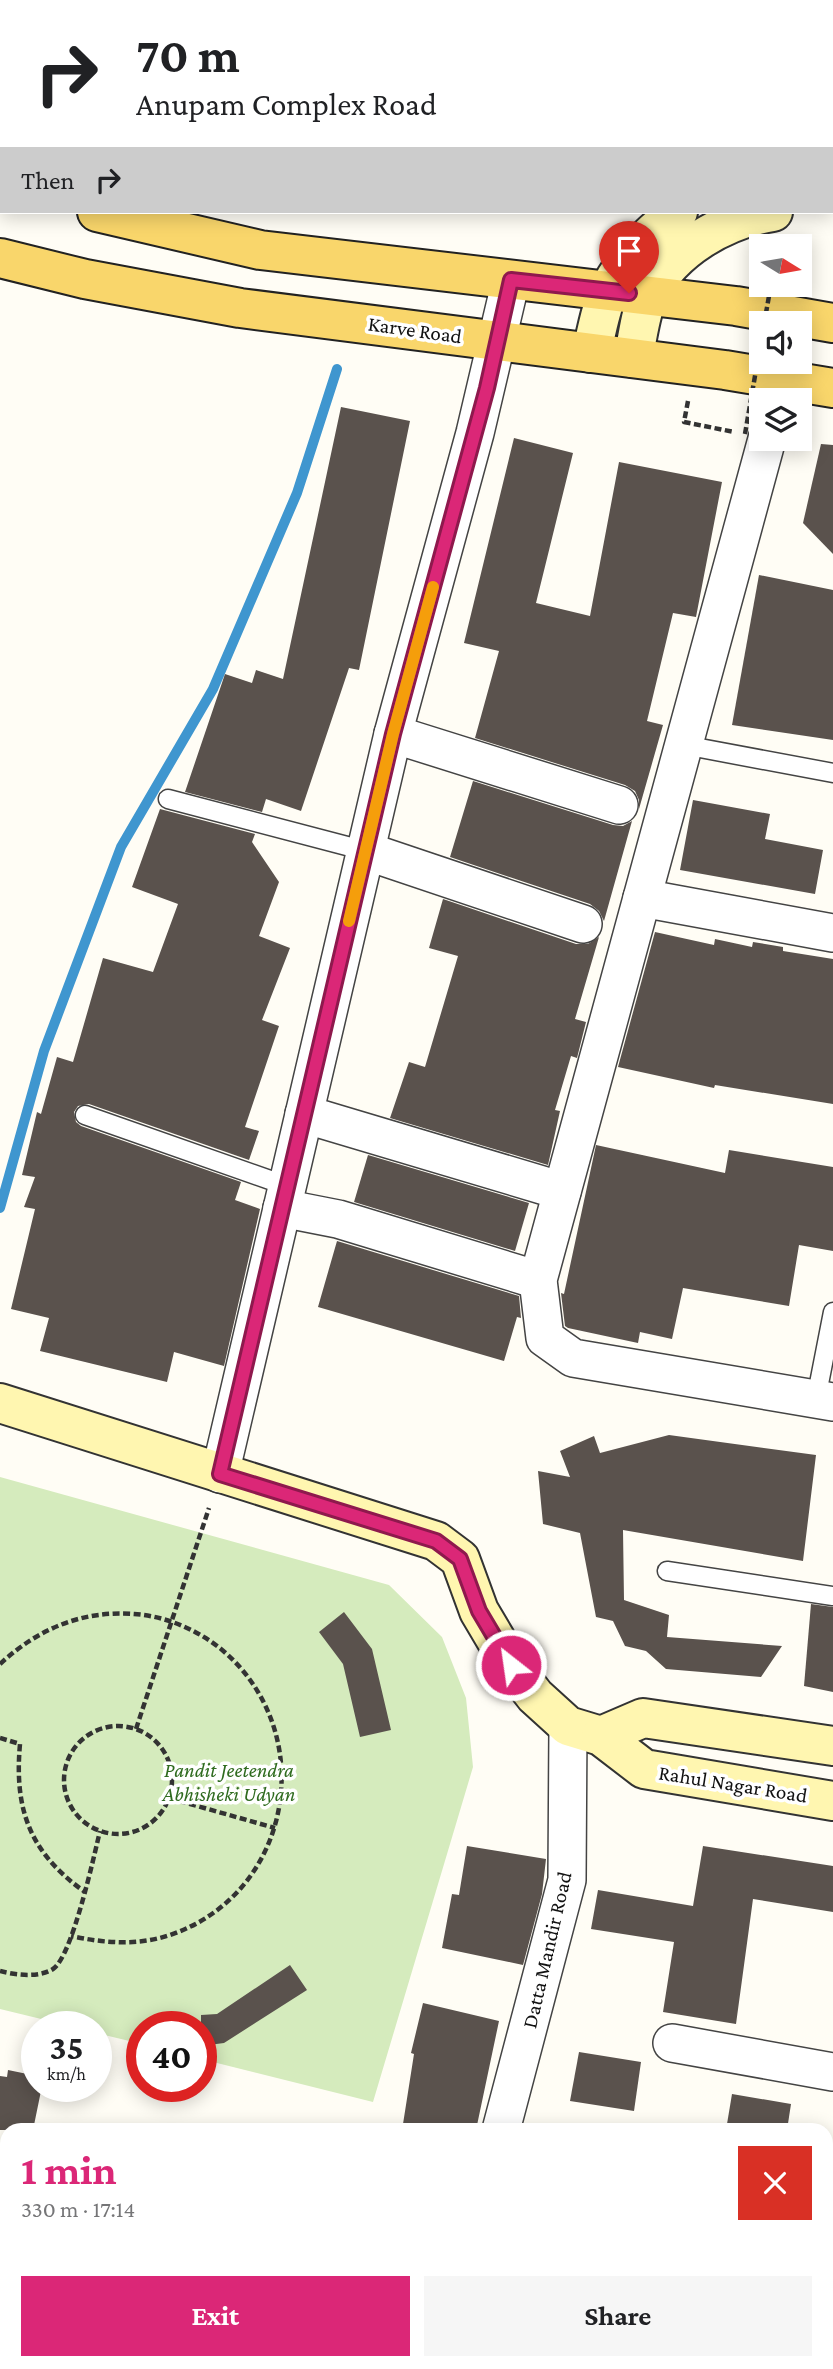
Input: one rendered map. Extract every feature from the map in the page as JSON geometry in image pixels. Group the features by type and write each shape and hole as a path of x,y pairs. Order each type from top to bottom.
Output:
{"main road":[{"path":"106,214 260,250 736,306 833,323"},
{"name":"Karve Road","path":"0,258 85,279 240,308 633,358 768,388"},
{"name":"Karve Road","path":"812,389 833,388"}],"street":[{"path":"591,353 609,290 633,254 660,225 675,214"},
{"path":"633,358 648,295 668,268 701,239 723,225 760,214"},
{"path":"220,1474 393,734 499,342 511,280"},
{"path":"753,451 684,745 538,1280 545,1338 573,1359 825,1401"},
{"path":"393,734 619,804"},
{"path":"366,851 583,924"},
{"path":"642,898 833,933"},
{"path":"304,1114 562,1191"},
{"path":"285,1197 338,1219 538,1280"},
{"name":"Rahul Nagar Road","path":"0,1403 436,1541 460,1559 479,1611 511,1665 535,1696 584,1731 644,1769 833,1801"},
{"path":"584,1731 643,1718 833,1746"},
{"name":"Datta Mandir Road","path":"503,2123 568,1880 584,1731"},
{"path":"671,2043 833,2072"}],"lane":[{"path":"684,745 833,773"},
{"path":"168,799 366,851"},
{"path":"85,1115 285,1197"},
{"path":"825,1401 833,1312"},
{"path":"667,1572 833,1596"}],"path":[{"path":"684,422 749,436"},
{"path":"136,1728 220,1474"},
{"path":"0,1664 20,1646 48,1628 80,1617 113,1612 147,1615 171,1622 209,1639 235,1661 256,1687 272,1717 281,1749 283,1782 275,1828 250,1877 227,1902 200,1922 170,1935 137,1942 104,1943 71,1936"},
{"path":"115,1725 136,1728 154,1739 167,1756 172,1777 169,1798 158,1816 142,1829 121,1834 100,1831 82,1820 69,1803 64,1782 67,1762 78,1743 95,1731 115,1725"},
{"path":"0,1738 20,1744 18,1792 24,1817 34,1839 47,1860 64,1878 85,1892"},
{"path":"169,1798 275,1828"},
{"path":"0,1970 30,1975 53,1969 62,1958 85,1892 100,1831"}],"green space":[{"name":"Pandit Jeetendra Abhisheki Udyan","path":"0,1477 389,1585 442,1637 466,1698 473,1767 373,2102 217,2063 217,2011 126,2011 126,2040 112,2037 112,2011 21,2011 21,2014 0,2009"}],"building":[{"path":"341,407 410,421 359,670 349,668 301,811 266,799 262,812 185,792 225,674 252,683 256,670 283,679"},
{"path":"514,438 573,453 536,603 590,616 619,462 722,482 696,617 673,613 647,721 663,725 639,809 635,791 625,785 475,738 499,651 464,643"},
{"path":"821,444 833,445 833,554 803,523"},
{"path":"759,575 833,590 833,740 732,725"},
{"path":"473,781 613,825 623,826 632,821 604,921 599,911 590,904 450,857"},
{"path":"693,800 770,814 765,839 823,850 815,894 680,870"},
{"path":"160,809 255,834 252,842 279,882 259,936 290,948 262,1020 279,1026 245,1127 259,1131 249,1160 89,1104 78,1106 74,1112 76,1122 81,1126 241,1182 235,1200 260,1209 224,1366 174,1352 167,1382 40,1351 49,1318 11,1309 35,1209 24,1207 35,1177 22,1175 37,1112 41,1114 57,1057 73,1062 103,958 153,972 178,904 132,887"},
{"path":"443,899 576,944 588,944 599,937 575,1019 586,1022 577,1058 571,1056 555,1110 560,1111 548,1165 390,1118 409,1062 425,1067 458,956 429,948"},
{"path":"655,932 714,945 715,939 752,947 753,942 783,947 783,951 833,959 833,1104 715,1085 714,1088 618,1067"},
{"path":"596,1145 725,1173 729,1150 833,1167 833,1251 799,1245 789,1306 683,1288 672,1339 640,1332 638,1343 568,1328 565,1326 561,1293 564,1294"},
{"path":"368,1155 529,1203 515,1251 354,1202"},
{"path":"337,1241 519,1296 521,1318 517,1317 504,1361 318,1307"},
{"path":"669,1435 816,1455 803,1561 623,1530 624,1600 669,1615 667,1637 782,1646 761,1677 666,1669 646,1651 625,1646 613,1621 596,1617 580,1533 543,1524 538,1471 570,1477 560,1451 594,1436 600,1453"},
{"path":"811,1604 833,1607 833,1692 804,1686"},
{"path":"344,1612 372,1649 391,1730 360,1737 343,1664 319,1632"},
{"path":"467,1846 546,1859 542,1894 523,1965 442,1948 452,1894 459,1895"},
{"path":"703,1846 833,1866 833,1912 753,1899 736,2024 663,2012 674,1942 591,1929 598,1890 693,1906"},
{"path":"290,1965 307,1990 224,2043 217,2044 217,2014"},
{"path":"423,2003 499,2021 477,2123 403,2123 414,2054 411,2053"},
{"path":"579,2052 641,2062 634,2111 570,2101"},
{"path":"8,2070 21,2073 21,2102 39,2102 34,2123 0,2123 0,2076 7,2077"},
{"path":"732,2094 791,2104 788,2123 727,2123"}],"waterway":[{"path":"0,1208 44,1051 121,847 213,689 297,493 337,369"}],"slow traffic":[{"path":"349,921 393,734 433,587"}],"route":[{"path":"511,1665 479,1611 460,1559 436,1541 220,1474 393,734 499,342 511,280 629,293"}]}
